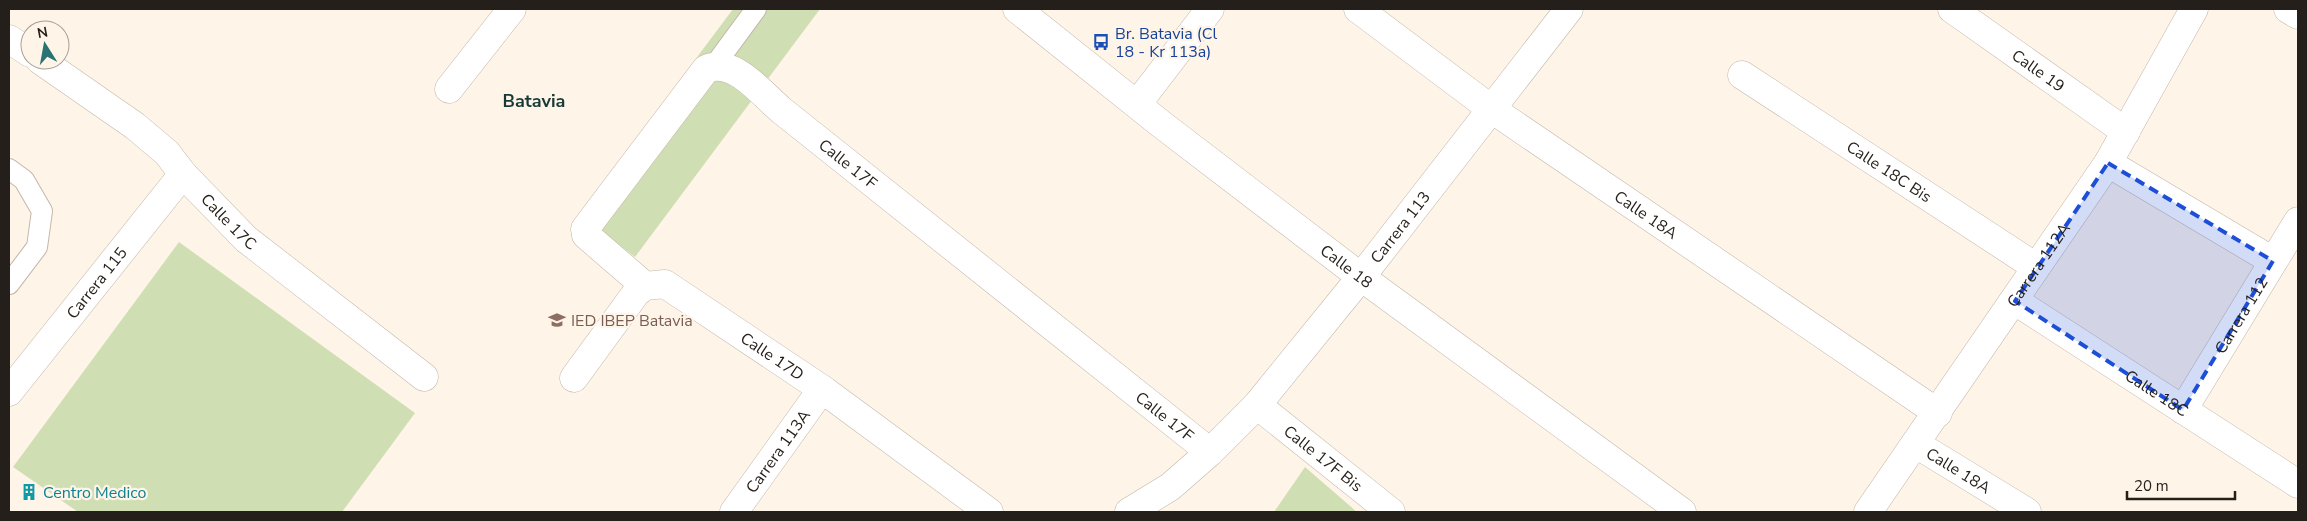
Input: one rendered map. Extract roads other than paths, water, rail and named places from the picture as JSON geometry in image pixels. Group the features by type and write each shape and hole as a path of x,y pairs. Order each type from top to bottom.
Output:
{"street":[{"path":"449,89 512,9"},
{"name":"Calle 18","path":"1017,9 1138,103 1160,124 1361,277 1677,511"},
{"path":"1138,103 1210,9"},
{"name":"Calle 18A","path":"1358,9 1490,108 1938,413"},
{"name":"Carrera 113","path":"1129,512 1170,487 1210,452 1257,405 1361,277 1568,9"},
{"name":"Calle 19","path":"1952,9 2126,132"},
{"name":"Carrera 112A","path":"1868,512 2015,301 2108,162 2194,9"},
{"path":"2288,9 2298,16"},
{"path":"9,39 20,46"},
{"path":"574,378 636,293 645,286 586,235 585,229 706,69 714,66"},
{"name":"Calle 17F","path":"714,66 737,71 789,116 1210,452"},
{"name":"Calle 17C","path":"55,70 136,126 167,153 183,174 246,239 424,376"},
{"name":"Calle 18C Bis","path":"1742,75 2036,268"},
{"path":"2108,162 2272,262"},
{"name":"Carrera 115","path":"9,392 183,174"},
{"name":"Carrera 112","path":"2183,410 2298,221"},
{"name":"Calle 17D","path":"645,286 665,284 822,389 989,512"},
{"name":"Calle 18C","path":"2015,301 2298,484"},
{"name":"Carrera 113A","path":"734,512 822,389"},
{"name":"Calle 17F Bis","path":"1257,405 1391,512"},
{"name":"Calle 18A","path":"1916,444 2027,512"}],"lane":[{"path":"714,66 756,9"},
{"path":"9,170 24,180 42,211 37,247 9,284"}],"place":[{"name":"Br. Batavia (Cl 18 - Kr 113a)","path":"1101,42"},
{"name":"IED IBEP Batavia","path":"557,320"},
{"name":"Centro Medico","path":"29,492"}],"district":[{"name":"Batavia","path":"534,101"}]}
